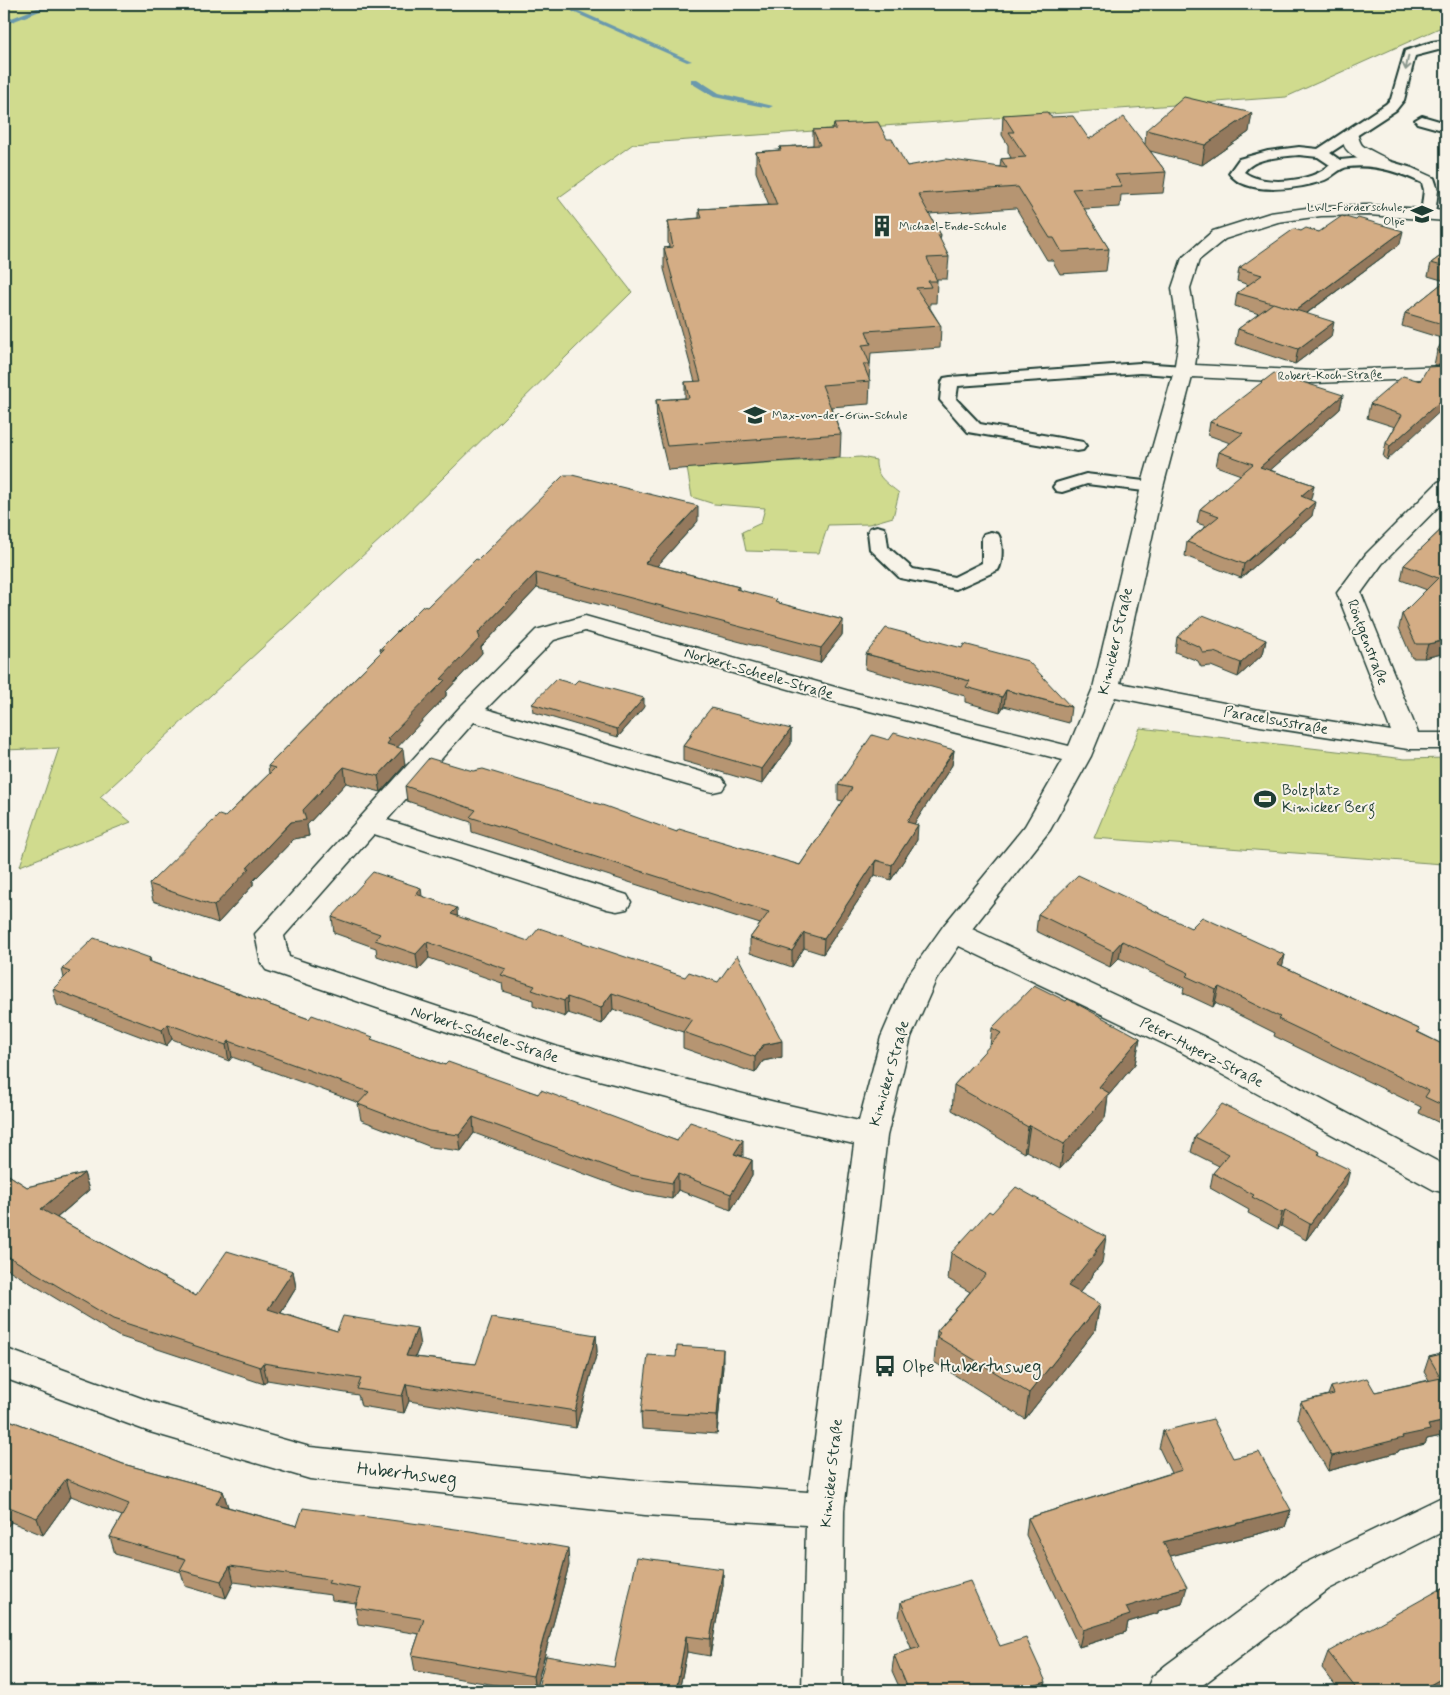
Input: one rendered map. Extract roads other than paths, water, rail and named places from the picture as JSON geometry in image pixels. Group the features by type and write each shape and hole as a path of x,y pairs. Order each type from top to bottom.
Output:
{"street":[{"path":"1350,135 1353,147 1373,160 1384,164"},
{"name":"Kimicker Straße","path":"822,1691 825,1510 871,1136 896,1037 922,977 954,932 1036,830 1078,756 1106,688 1152,487 1184,371 1189,340 1181,288 1191,258 1219,235 1276,217 1321,211 1368,210 1446,216"},
{"name":"Robert-Koch-Straße","path":"1184,371 1314,377 1446,372"},
{"name":"Röntgenstraße","path":"1408,741 1349,594 1374,559 1446,487"},
{"name":"Norbert-Scheele-Straße","path":"871,1136 775,1114 553,1057 276,963 268,934 470,712 545,635 585,622 847,698 1078,756"},
{"name":"Paracelsusstraße","path":"1106,688 1260,718 1408,741 1446,741"},
{"path":"470,712 713,784"},
{"path":"368,823 617,902"},
{"name":"Peter-Huperz-Straße","path":"954,932 1192,1044 1446,1180"},
{"name":"Hubertusweg","path":"4,1363 150,1417 310,1463 645,1498 825,1510"},
{"path":"1166,1691 1180,1678 1315,1577 1446,1512"}],"lane":[{"path":"1320,153 1391,107 1397,100 1409,60 1409,54 1436,44 1446,44"},
{"path":"1422,120 1446,127"},
{"path":"1338,164 1333,172 1311,180 1280,185 1247,181 1236,173 1244,162 1273,154 1299,151 1320,153 1338,164 1357,161 1384,164 1412,172 1428,181 1446,184"},
{"path":"1428,181 1431,190 1428,214"},
{"path":"1077,446 974,428 948,400 950,382 1140,368 1184,371"},
{"path":"1062,487 1086,479 1152,487"},
{"path":"877,532 879,549 907,574 956,583 991,566 991,538"}],"waterway":[{"path":"4,23 39,9 73,4"},
{"path":"568,4 575,11 689,61"},
{"path":"694,81 717,95 769,106"}],"place":[{"name":"LWL-Förderschule, Olpe","path":"1422,214"},
{"name":"Michael-Ende-Schule","path":"882,226"},
{"name":"Max-von-der-Grün-Schule","path":"755,415"},
{"name":"Bolzplatz Kimicker Berg","path":"1265,799"},
{"name":"Olpe Hubertusweg","path":"885,1366"}]}
